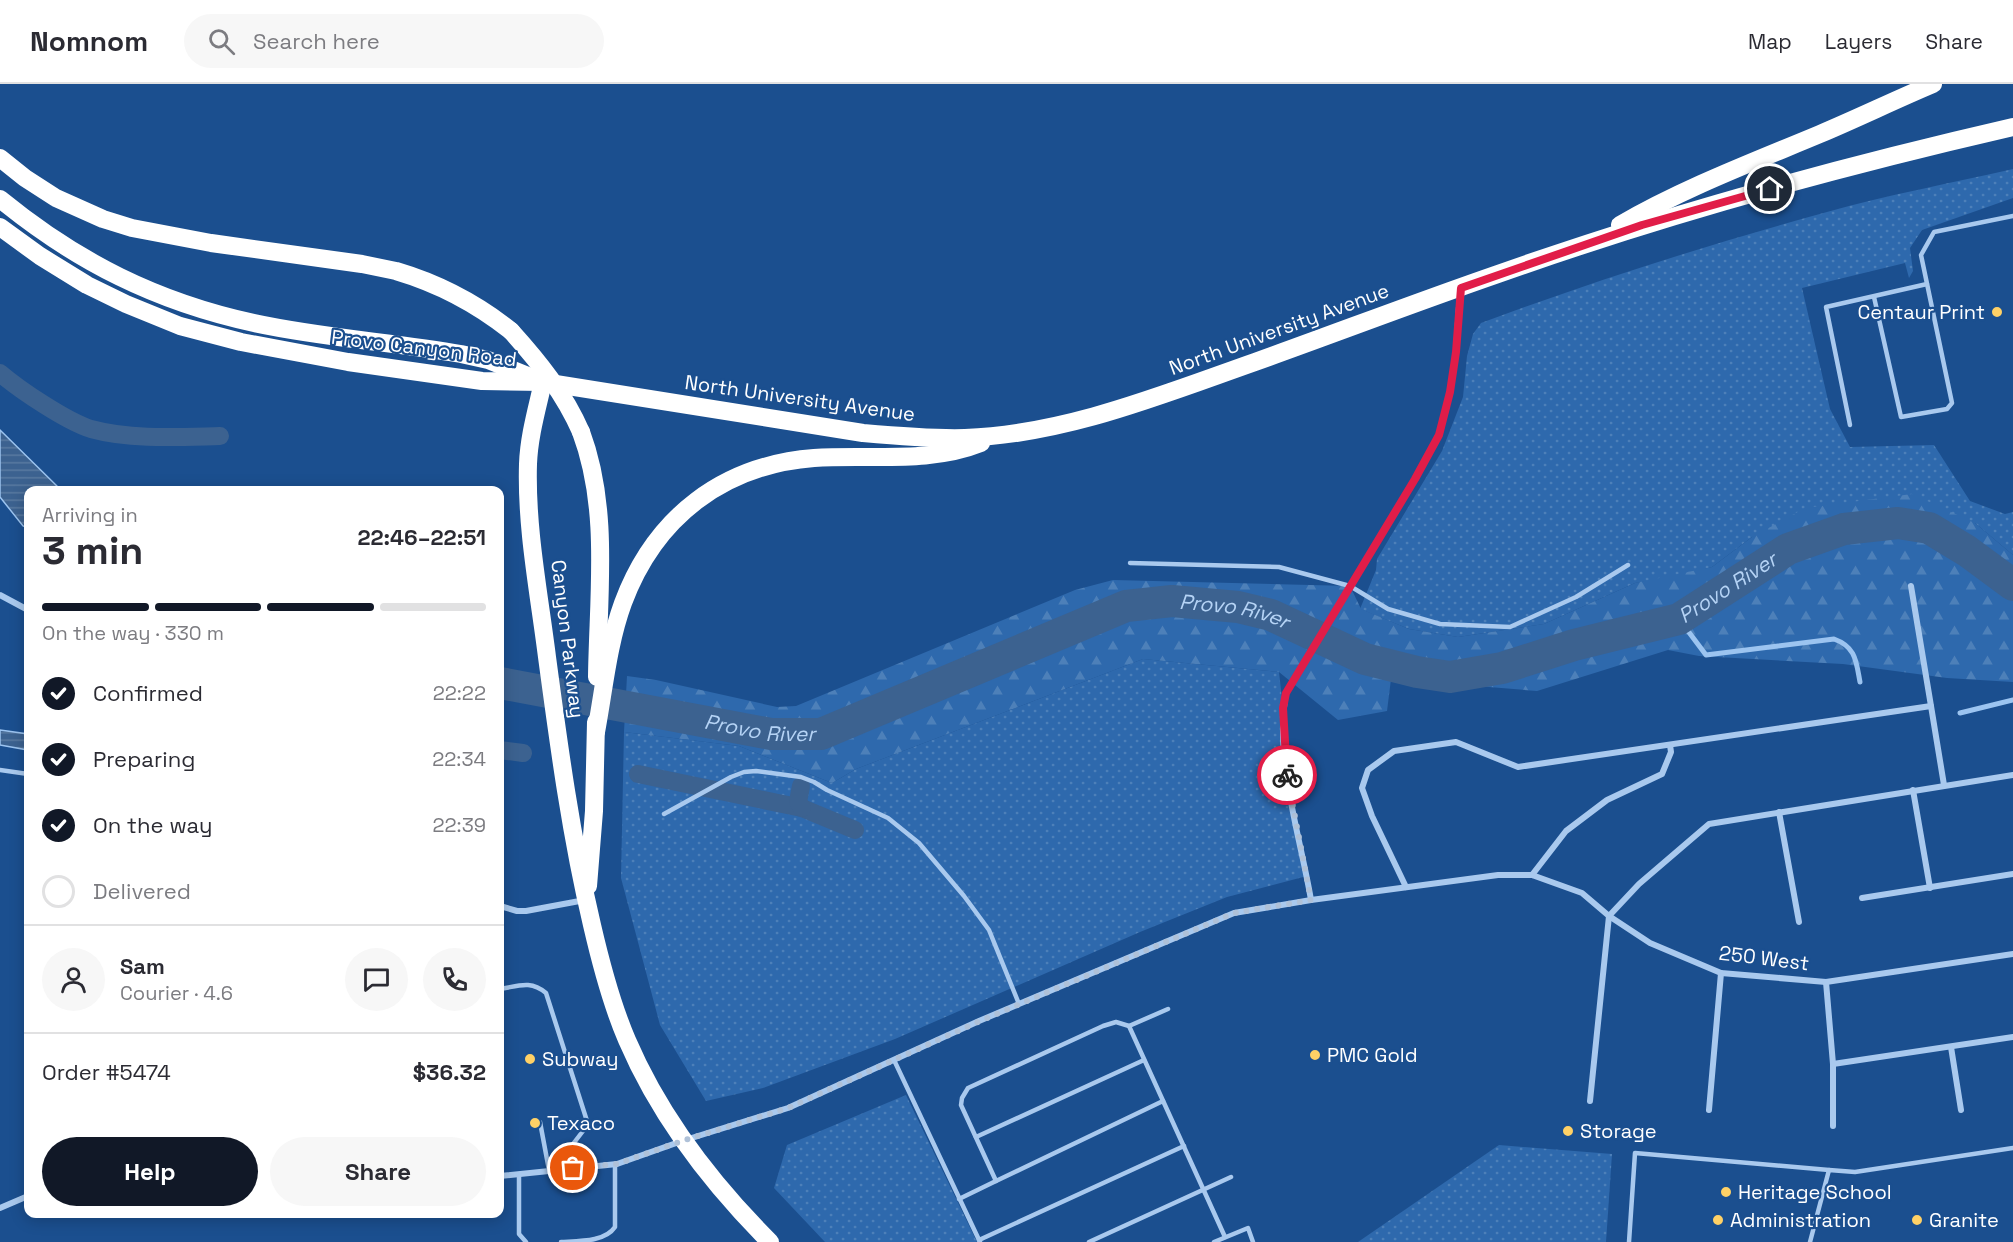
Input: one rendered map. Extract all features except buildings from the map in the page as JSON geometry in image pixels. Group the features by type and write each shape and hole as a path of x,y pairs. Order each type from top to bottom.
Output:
{"highway":[{"path":"1592,242 1652,206 1933,84"},
{"name":"North University Avenue","path":"543,382 872,434 967,438 1003,434 1088,418 1129,406 1592,242 1702,208 1823,174 2013,127"},
{"path":"0,158 56,198 102,219 158,234 396,271 424,279 459,295 490,314 511,331 549,375 568,406 581,432 593,467 597,494 603,656"},
{"name":"Provo Canyon Road","path":"0,199 31,225 79,256 129,283 173,300 256,324 461,354 488,360 543,382"},
{"name":"Provo Canyon Road","path":"0,227 40,256 87,285 150,315 198,331 348,362 482,381 543,382"},
{"name":"Canyon Parkway","path":"543,382 528,462 530,526 572,833 609,990 627,1040 657,1099 682,1141 717,1185 770,1242"},
{"path":"603,656 623,603 646,556 661,534 681,513 714,487 743,473 786,461 929,455 968,448 1003,434"},
{"name":"Canyon Parkway","path":"586,900 592,841 596,732 603,656"}],"street":[{"path":"1311,900 1286,773 1283,708 1286,693 1415,479 1439,435 1452,382 1461,288"},
{"path":"1911,586 1944,785"},
{"path":"0,595 24,608"},
{"path":"1406,887 1372,816 1362,788 1368,770 1394,751 1456,741 1518,767 1931,706"},
{"path":"1532,875 1566,831 1607,800 1662,774 1671,752 1670,745"},
{"path":"1590,1101 1610,916 1639,884 1709,824 2013,775"},
{"path":"1913,790 1930,888"},
{"path":"1779,812 1799,922"},
{"path":"1862,898 2013,874"},
{"name":"250 West","path":"504,1176 615,1164 788,1108 1019,1004 1234,913 1311,900 1498,875 1532,875 1582,893 1610,916 1650,943 1721,973 1826,982 2013,954"},
{"path":"504,907 526,911 586,900"},
{"path":"1709,1110 1721,973"},
{"path":"1826,982 1833,1064 1833,1126"},
{"path":"1833,1064 2013,1037"},
{"path":"1951,1047 1961,1110"},
{"path":"0,1208 24,1198"}],"lane":[{"path":"1874,297 1900,417 1947,409 1952,403 1921,255 1934,232 2013,216"},
{"path":"1850,425 1826,307 1927,284"},
{"path":"1130,563 1279,567 1350,586 1388,609 1440,624 1510,627 1576,597 1628,565"},
{"path":"0,770 24,773"},
{"path":"664,814 731,777 744,772 756,771 801,777 888,818 919,843 964,896 989,930 1019,1004"},
{"path":"504,988 529,984 546,993 587,1121 573,1144 573,1168"},
{"path":"996,1181 961,1105 968,1088 1103,1026 1116,1022 1129,1026 1168,1009"},
{"path":"1129,1026 1225,1237"},
{"path":"894,1060 979,1241 1184,1146"},
{"path":"976,1137 1144,1060"},
{"path":"959,1199 1163,1101"},
{"path":"540,1122 549,1170"},
{"path":"1629,1242 1635,1153 1855,1172 2013,1148"},
{"path":"561,1242 602,1240 611,1234 615,1227 615,1164"},
{"path":"1810,1242 1829,1170"},
{"path":"519,1174 519,1234 526,1242"},
{"path":"1089,1242 1232,1177"},
{"path":"1215,1242 1248,1228 1253,1242"}],"green space":[{"path":"2013,169 2013,198 1922,230 1910,248 1913,271 1909,278 1905,263 1802,288 1830,409 1850,447 1934,445 1970,501 2005,514 2013,512 2013,555 1975,523 1752,537 1712,567 1676,577 1635,583 1544,624 1458,637 1409,629 1360,609 1376,570 1377,559 1442,451 1463,397 1467,356 1473,334 1481,323 1609,278 1783,224 1873,200"},
{"path":"1912,494 1975,523 2013,555 2013,682 1947,678 1843,664 1699,656 1668,650 1537,691 1391,679 1387,711 1338,720 1279,672 1143,659 856,769 832,783 739,746 624,732 627,676 656,680 777,707 796,706 1075,590 1113,580 1350,586 1361,609 1409,629 1458,637 1544,624 1635,583 1712,567 1752,537 1805,508"},
{"path":"1143,659 1279,672 1286,773 1307,876 1227,897 1140,932 895,1039 763,1088 706,1101 660,1025 621,878 624,732 739,746 832,783 856,769"},
{"path":"906,1095 977,1242 825,1242 774,1188 787,1145"},
{"path":"1499,1145 1612,1154 1606,1242 1358,1242"}],"shaded area":[{"path":"0,430 57,486 24,486 24,526 0,497"},
{"path":"0,730 24,733 24,749 0,745"}],"waterway":[{"path":"0,373 44,404 91,429 139,436 220,436"},
{"name":"Provo River","path":"504,684 771,734 821,734 1126,606 1172,601 1238,607 1271,615 1365,659 1417,672 1450,677 1502,668 1574,645 1679,619 1788,549 1844,529 1898,523 1929,528 1967,551 2013,585"},
{"path":"1679,619 1706,655 1834,639 1851,651 1856,661 1860,682"},
{"path":"1960,713 2013,700"},
{"path":"504,751 523,753"},
{"path":"638,774 802,808 855,830"},
{"path":"801,786 798,802 802,808"}],"way so far":[{"path":"573,1168 617,1164 788,1108 980,1021 1234,913 1311,900 1287,775"}],"place":[{"name":"Centaur Print","path":"1997,312"},
{"name":"PMC Gold","path":"1315,1055"},
{"name":"Subway","path":"530,1059"},
{"name":"Texaco","path":"535,1123"},
{"name":"Storage","path":"1568,1131"},
{"name":"Heritage School","path":"1726,1192"},
{"name":"Administration","path":"1718,1220"},
{"name":"Granite","path":"1917,1220"}],"route":[{"path":"1287,775 1283,708 1286,693 1415,479 1439,435 1450,392 1456,352 1461,288 1642,225 1770,189"}]}
